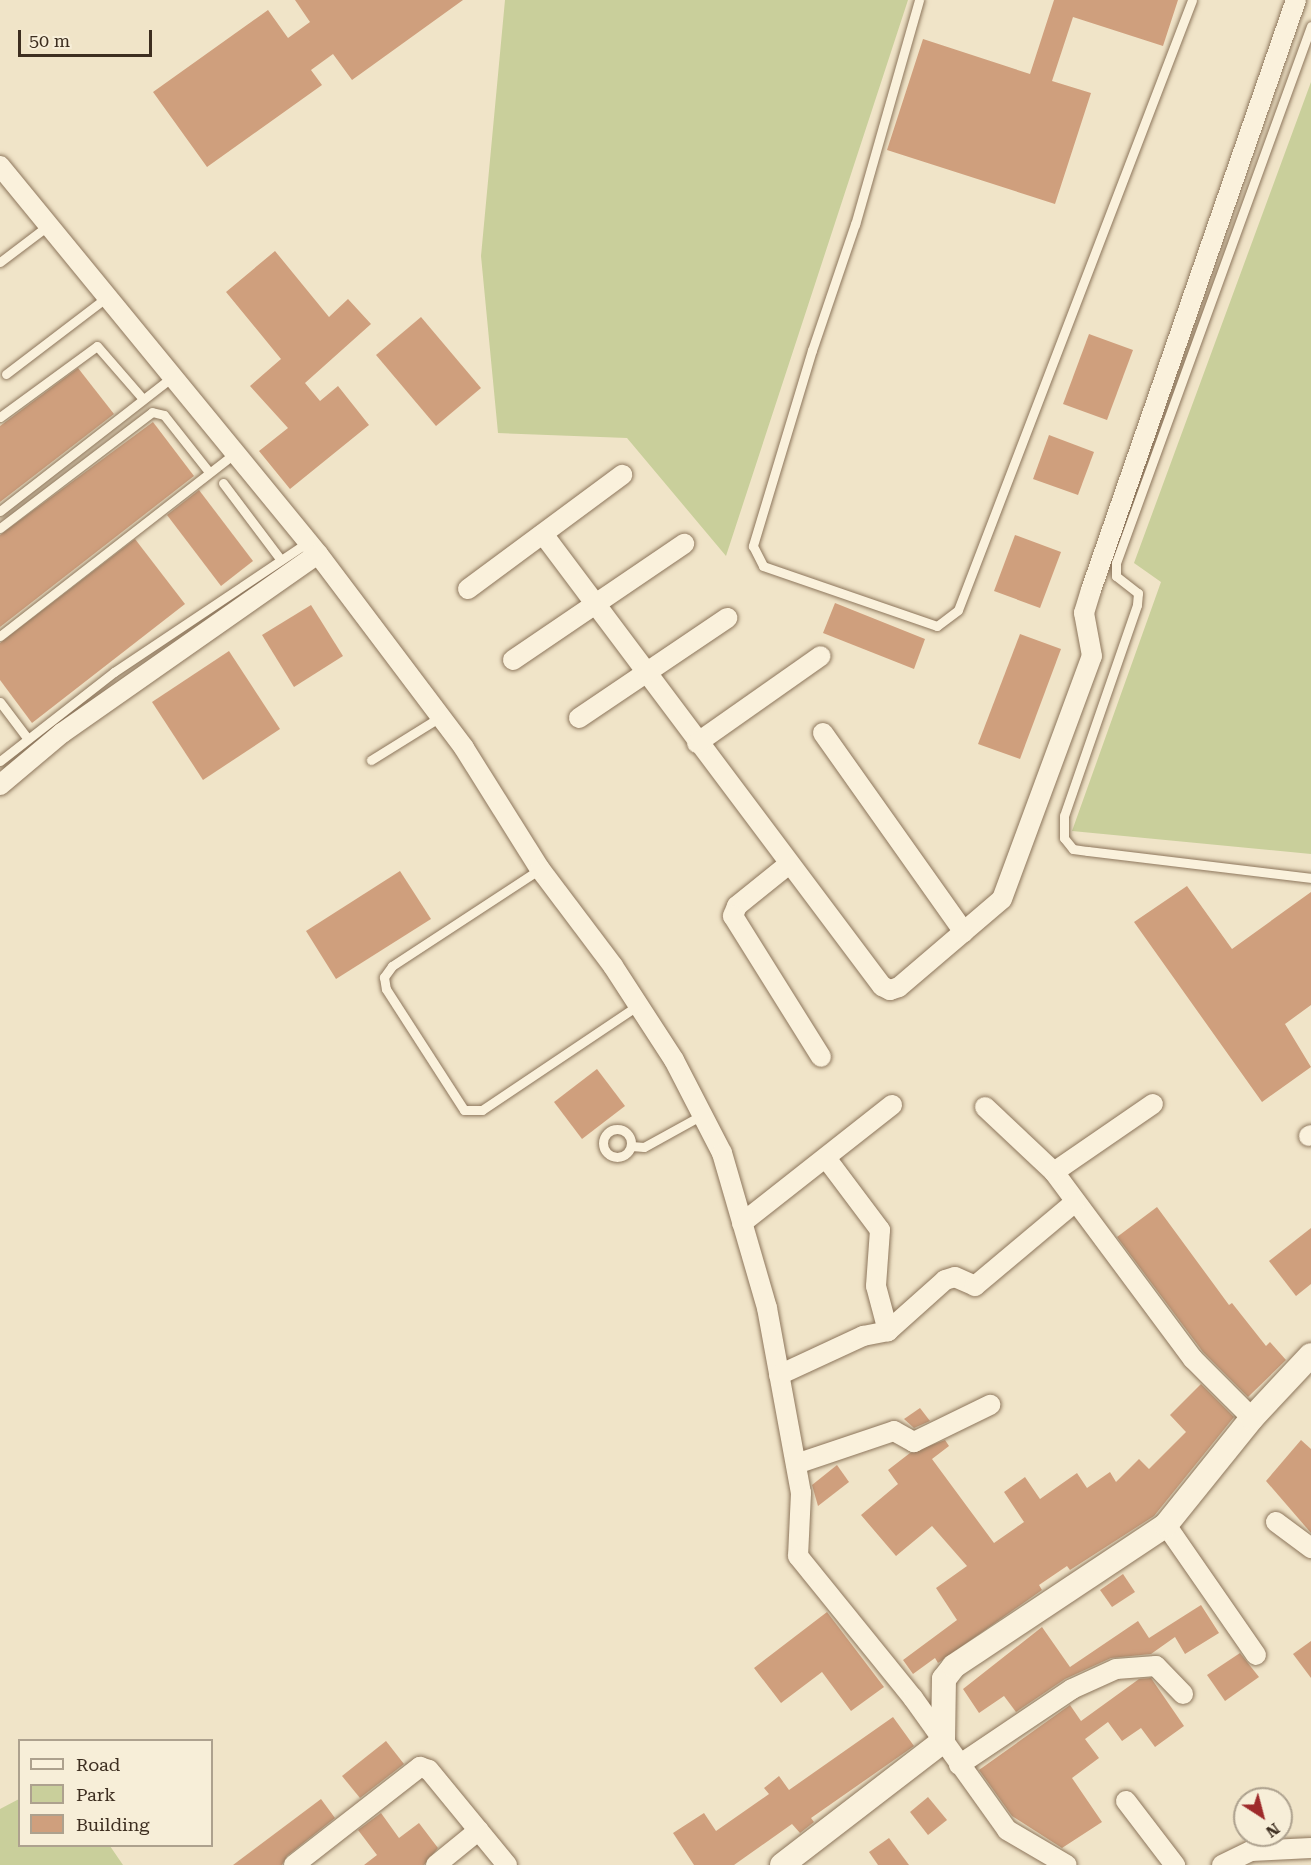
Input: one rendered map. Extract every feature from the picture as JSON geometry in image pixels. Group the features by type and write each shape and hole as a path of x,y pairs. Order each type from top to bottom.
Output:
{"street":[{"path":"543,534 789,864 890,990 1002,899 1092,656 1084,613 1091,590 1296,0"},
{"path":"0,166 313,548 440,717 540,869 638,1005 702,1114 722,1153 766,1308 796,1464 801,1493 798,1556 944,1741 1007,1830 1067,1865"},
{"path":"468,589 622,475"},
{"path":"513,660 684,544"},
{"path":"0,785 62,733 313,548"},
{"path":"579,718 727,618"},
{"path":"697,743 821,657"},
{"path":"823,733 964,932"},
{"path":"789,864 736,906 733,916 821,1057"},
{"path":"1054,1172 1153,1104"},
{"path":"742,1223 892,1105"},
{"path":"985,1107 1054,1172 1193,1359 1252,1418"},
{"path":"826,1158 880,1230 876,1286 888,1331"},
{"path":"779,1375 863,1336 888,1331 945,1280 955,1278 975,1286 1075,1202"},
{"path":"944,1741 944,1679 954,1666 1166,1525 1252,1418 1311,1355"},
{"path":"796,1464 894,1431 914,1442 990,1405"},
{"path":"1276,1522 1311,1548"},
{"path":"1166,1525 1256,1655"},
{"path":"959,1765 1072,1689 1116,1670 1156,1666 1183,1694"},
{"path":"782,1865 944,1741"},
{"path":"294,1865 420,1767 429,1770 507,1865"},
{"path":"1126,1802 1175,1865"},
{"path":"436,1865 479,1830"},
{"path":"1222,1865 1251,1851 1311,1848"}],"lane":[{"path":"919,0 855,224 812,350 753,546 763,566 937,626 958,610 1191,0"},
{"path":"1311,26 1116,563 1116,576 1138,593 1137,605 1064,816 1064,838 1073,849 1311,878"},
{"path":"0,262 49,225"},
{"path":"6,374 107,297"},
{"path":"0,417 97,346 143,399"},
{"path":"0,511 172,377"},
{"path":"0,528 152,412 164,415 209,472"},
{"path":"0,636 235,453"},
{"path":"223,483 281,560"},
{"path":"0,761 114,672 281,560 313,548"},
{"path":"0,702 28,739"},
{"path":"371,760 440,717"},
{"path":"540,869 392,966 384,977 386,988 464,1110 482,1110 638,1005"},
{"path":"631,1146 644,1147 702,1114"}],"green space":[{"path":"505,0 908,0 726,556 627,438 498,433 481,256"},
{"path":"1311,82 1311,854 1072,831 1161,582 1134,563"},
{"path":"18,1800 18,1847 111,1847 123,1865 0,1865 0,1809"}],"building":[{"path":"295,0 463,0 352,80 333,54 311,70 322,85 207,167 153,92 268,10 288,38 310,22"},
{"path":"1054,0 1178,0 1163,46 1073,17 1052,81 1091,93 1055,204 887,150 923,39 1030,74"},
{"path":"275,251 329,317 348,299 371,324 305,383 320,401 338,386 369,425 290,489 259,451 288,428 250,386 281,359 226,292"},
{"path":"421,317 481,388 436,426 376,355"},
{"path":"1089,334 1133,350 1107,420 1063,404"},
{"path":"78,368 114,414 0,502 0,426"},
{"path":"153,422 194,476 0,627 0,535"},
{"path":"1049,435 1094,452 1078,495 1033,479"},
{"path":"199,490 253,561 221,586 167,515"},
{"path":"1015,535 1061,552 1040,608 994,591"},
{"path":"135,539 185,604 32,723 0,680 0,643"},
{"path":"835,603 925,639 914,669 823,633"},
{"path":"311,605 343,656 294,687 262,635"},
{"path":"1020,634 1061,649 1020,759 978,744"},
{"path":"229,651 280,729 203,780 152,702"},
{"path":"400,871 431,919 336,979 306,931"},
{"path":"1187,886 1232,949 1311,892 1311,1005 1285,1024 1311,1067 1262,1102 1134,922"},
{"path":"597,1069 625,1106 582,1139 554,1102"},
{"path":"1157,1207 1229,1305 1232,1303 1266,1346 1270,1342 1286,1360 1248,1397 1203,1352 1117,1237"},
{"path":"1311,1228 1311,1284 1296,1296 1269,1261"},
{"path":"1201,1384 1234,1417 1154,1516 1070,1570 1067,1566 1039,1585 1042,1590 938,1663 935,1658 913,1674 903,1660 957,1620 936,1588 967,1566 932,1526 896,1556 861,1515 898,1484 888,1470 910,1453 945,1440 949,1446 932,1459 994,1543 1024,1522 1004,1492 1025,1477 1040,1499 1077,1473 1087,1488 1110,1472 1116,1482 1139,1459 1149,1469 1186,1432 1170,1415"},
{"path":"920,1408 930,1421 914,1428 904,1419"},
{"path":"1301,1440 1311,1449 1311,1533 1266,1481"},
{"path":"837,1465 849,1482 818,1506 812,1485"},
{"path":"1123,1574 1135,1592 1112,1607 1100,1590"},
{"path":"1201,1605 1219,1633 1185,1654 1175,1637 1151,1654 1111,1658 1065,1679 1016,1712 1004,1696 979,1713 963,1689 1042,1627 1070,1667 1138,1621 1149,1638"},
{"path":"827,1612 884,1687 851,1711 822,1672 781,1703 754,1668"},
{"path":"1311,1641 1311,1678 1293,1654"},
{"path":"1240,1653 1259,1677 1225,1701 1207,1675"},
{"path":"1151,1678 1184,1726 1155,1747 1141,1728 1122,1741 1108,1722 1085,1739 1099,1758 1072,1778 1102,1822 1062,1848 1012,1816 979,1770 1070,1705 1081,1721 1139,1679"},
{"path":"893,1717 914,1746 811,1818 814,1822 800,1833 792,1824 734,1865 694,1865 673,1833 704,1813 716,1831 769,1794 764,1788 779,1776 789,1790"},
{"path":"386,1741 404,1764 360,1798 342,1776"},
{"path":"928,1797 947,1820 928,1835 910,1812"},
{"path":"321,1799 335,1818 287,1856 282,1865 233,1865"},
{"path":"381,1813 399,1838 419,1823 438,1848 424,1865 364,1865 377,1855 358,1830"},
{"path":"889,1838 909,1865 878,1865 869,1852"}]}
